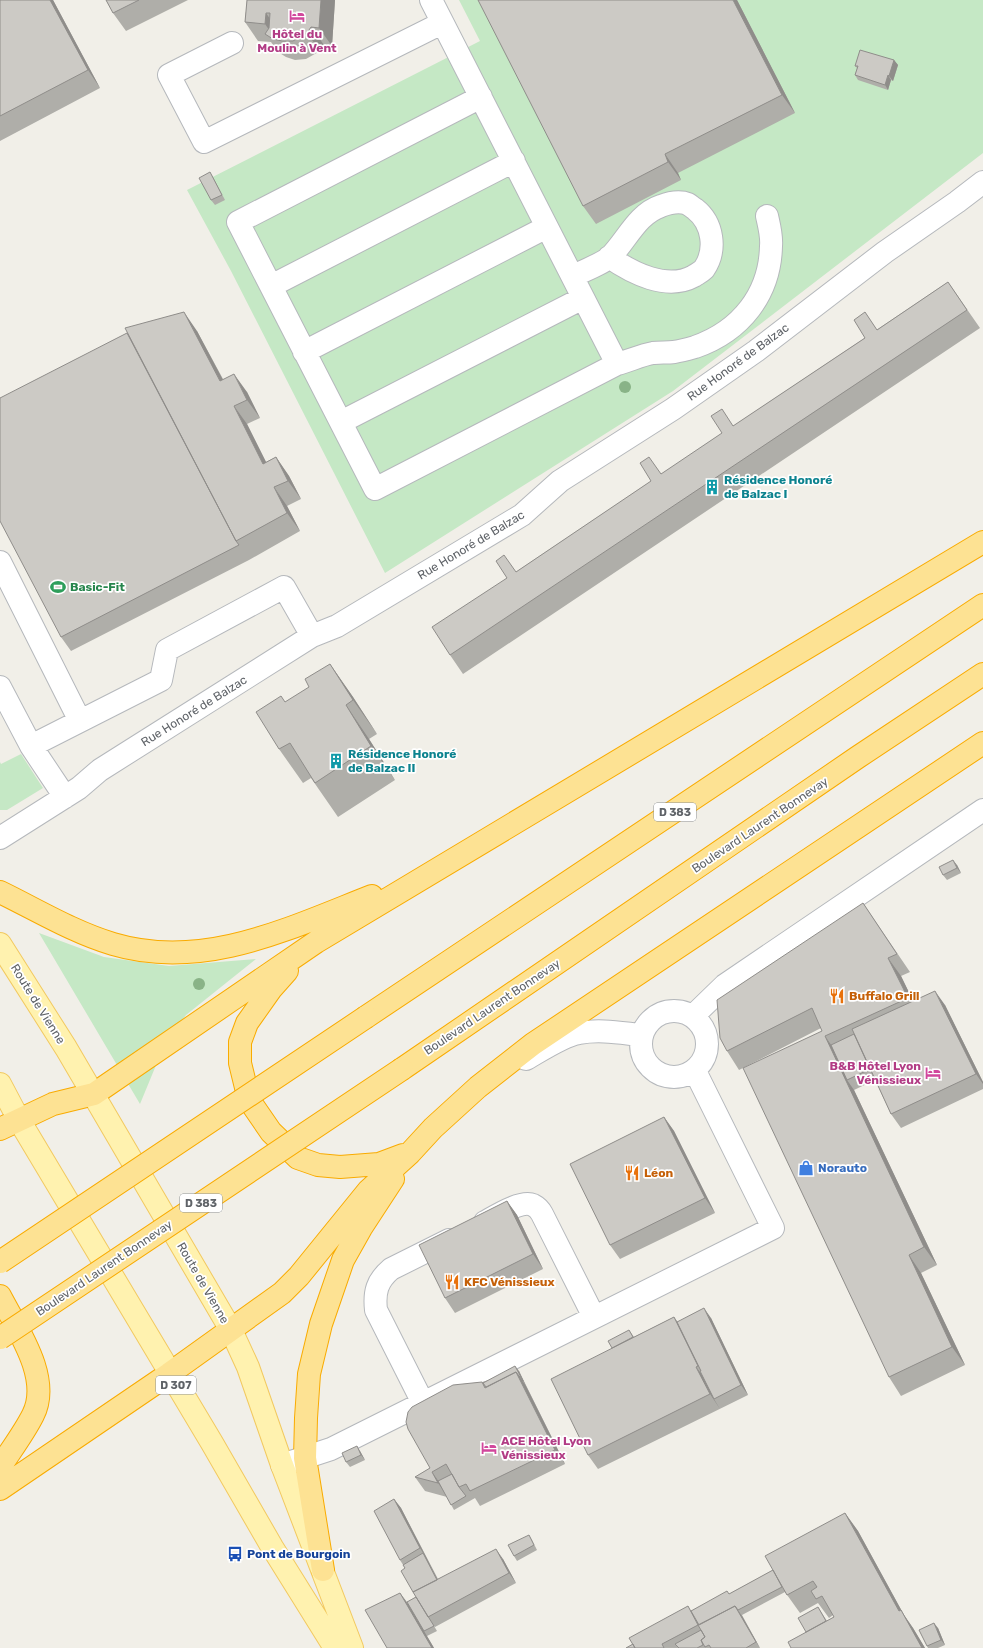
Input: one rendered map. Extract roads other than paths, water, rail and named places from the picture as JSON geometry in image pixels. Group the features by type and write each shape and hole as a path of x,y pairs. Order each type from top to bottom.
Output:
{"highway":[{"path":"9,1125 53,1104 94,1094 316,942 983,542"},
{"name":"D 383","path":"0,1262 983,606"},
{"name":"Boulevard Laurent Bonnevay","path":"0,1338 402,1069 983,674"},
{"path":"0,1489 169,1374 282,1293 299,1276 368,1191 410,1153 433,1128 478,1087 533,1044 983,743"},
{"path":"0,892 77,931 113,944 161,953 195,953 225,948 275,934 435,871"},
{"path":"316,942 271,989 247,1023 240,1042 240,1063 249,1100 271,1132 298,1158 318,1165 340,1167 379,1164 410,1153"},
{"path":"323,1570 305,1458 309,1374 321,1324 343,1260 361,1228 410,1153"},
{"path":"0,1296 33,1361 40,1389 34,1414 0,1467"}],"main road":[{"name":"Route de Vienne","path":"0,944 94,1094 231,1330 248,1367 282,1465 352,1648"},
{"path":"0,1084 9,1125"},
{"name":"D 307","path":"9,1125 93,1243 276,1554 335,1648"}],"street":[{"path":"431,0 617,364"},
{"path":"232,43 169,75 204,142 442,23"},
{"path":"481,97 238,222 375,489 617,364 653,353 674,352 695,346 716,337 740,321 765,284 770,264 771,244 767,216"},
{"path":"271,286 514,161"},
{"name":"Rue Honoré de Balzac","path":"0,838 79,788 100,770 312,636 337,626 522,515 560,481 674,409 756,352 885,252 983,182"},
{"path":"572,276 610,258 641,218 659,207 671,203 688,204 702,214 709,227 712,241 711,256 703,270 688,279 670,282 646,277 623,267 610,258"},
{"path":"304,352 547,227"},
{"path":"341,422 583,298"},
{"path":"0,562 80,721"},
{"path":"31,746 161,680 166,650 284,587 312,636"},
{"path":"0,687 31,746 65,797"},
{"path":"693,1016 725,985 983,810"},
{"path":"678,1010 693,1016 706,1032 708,1043 707,1054 702,1063 694,1071 684,1076 672,1078 660,1075 650,1068 643,1058 640,1047 641,1035 649,1021 662,1012 678,1010"},
{"path":"478,1087 550,1045 577,1033 601,1031 641,1035"},
{"path":"282,1465 331,1449 773,1228 694,1071"},
{"path":"423,1403 376,1310 374,1298 376,1288 384,1275 391,1269 517,1206 532,1204 538,1208 542,1214 594,1317"}],"place":[{"name":"Hôtel du Moulin à Vent","path":"297,16"},
{"name":"Résidence Honoré de Balzac I","path":"712,487"},
{"name":"Basic-Fit","path":"58,587"},
{"name":"Résidence Honoré de Balzac II","path":"336,761"},
{"name":"Buffalo Grill","path":"837,996"},
{"name":"B&B Hôtel Lyon Vénissieux","path":"933,1073"},
{"name":"Norauto","path":"806,1168"},
{"name":"Léon","path":"632,1173"},
{"name":"KFC Vénissieux","path":"452,1282"},
{"name":"ACE Hôtel Lyon Vénissieux","path":"489,1448"},
{"name":"Pont de Bourgoin","path":"235,1554"}]}
